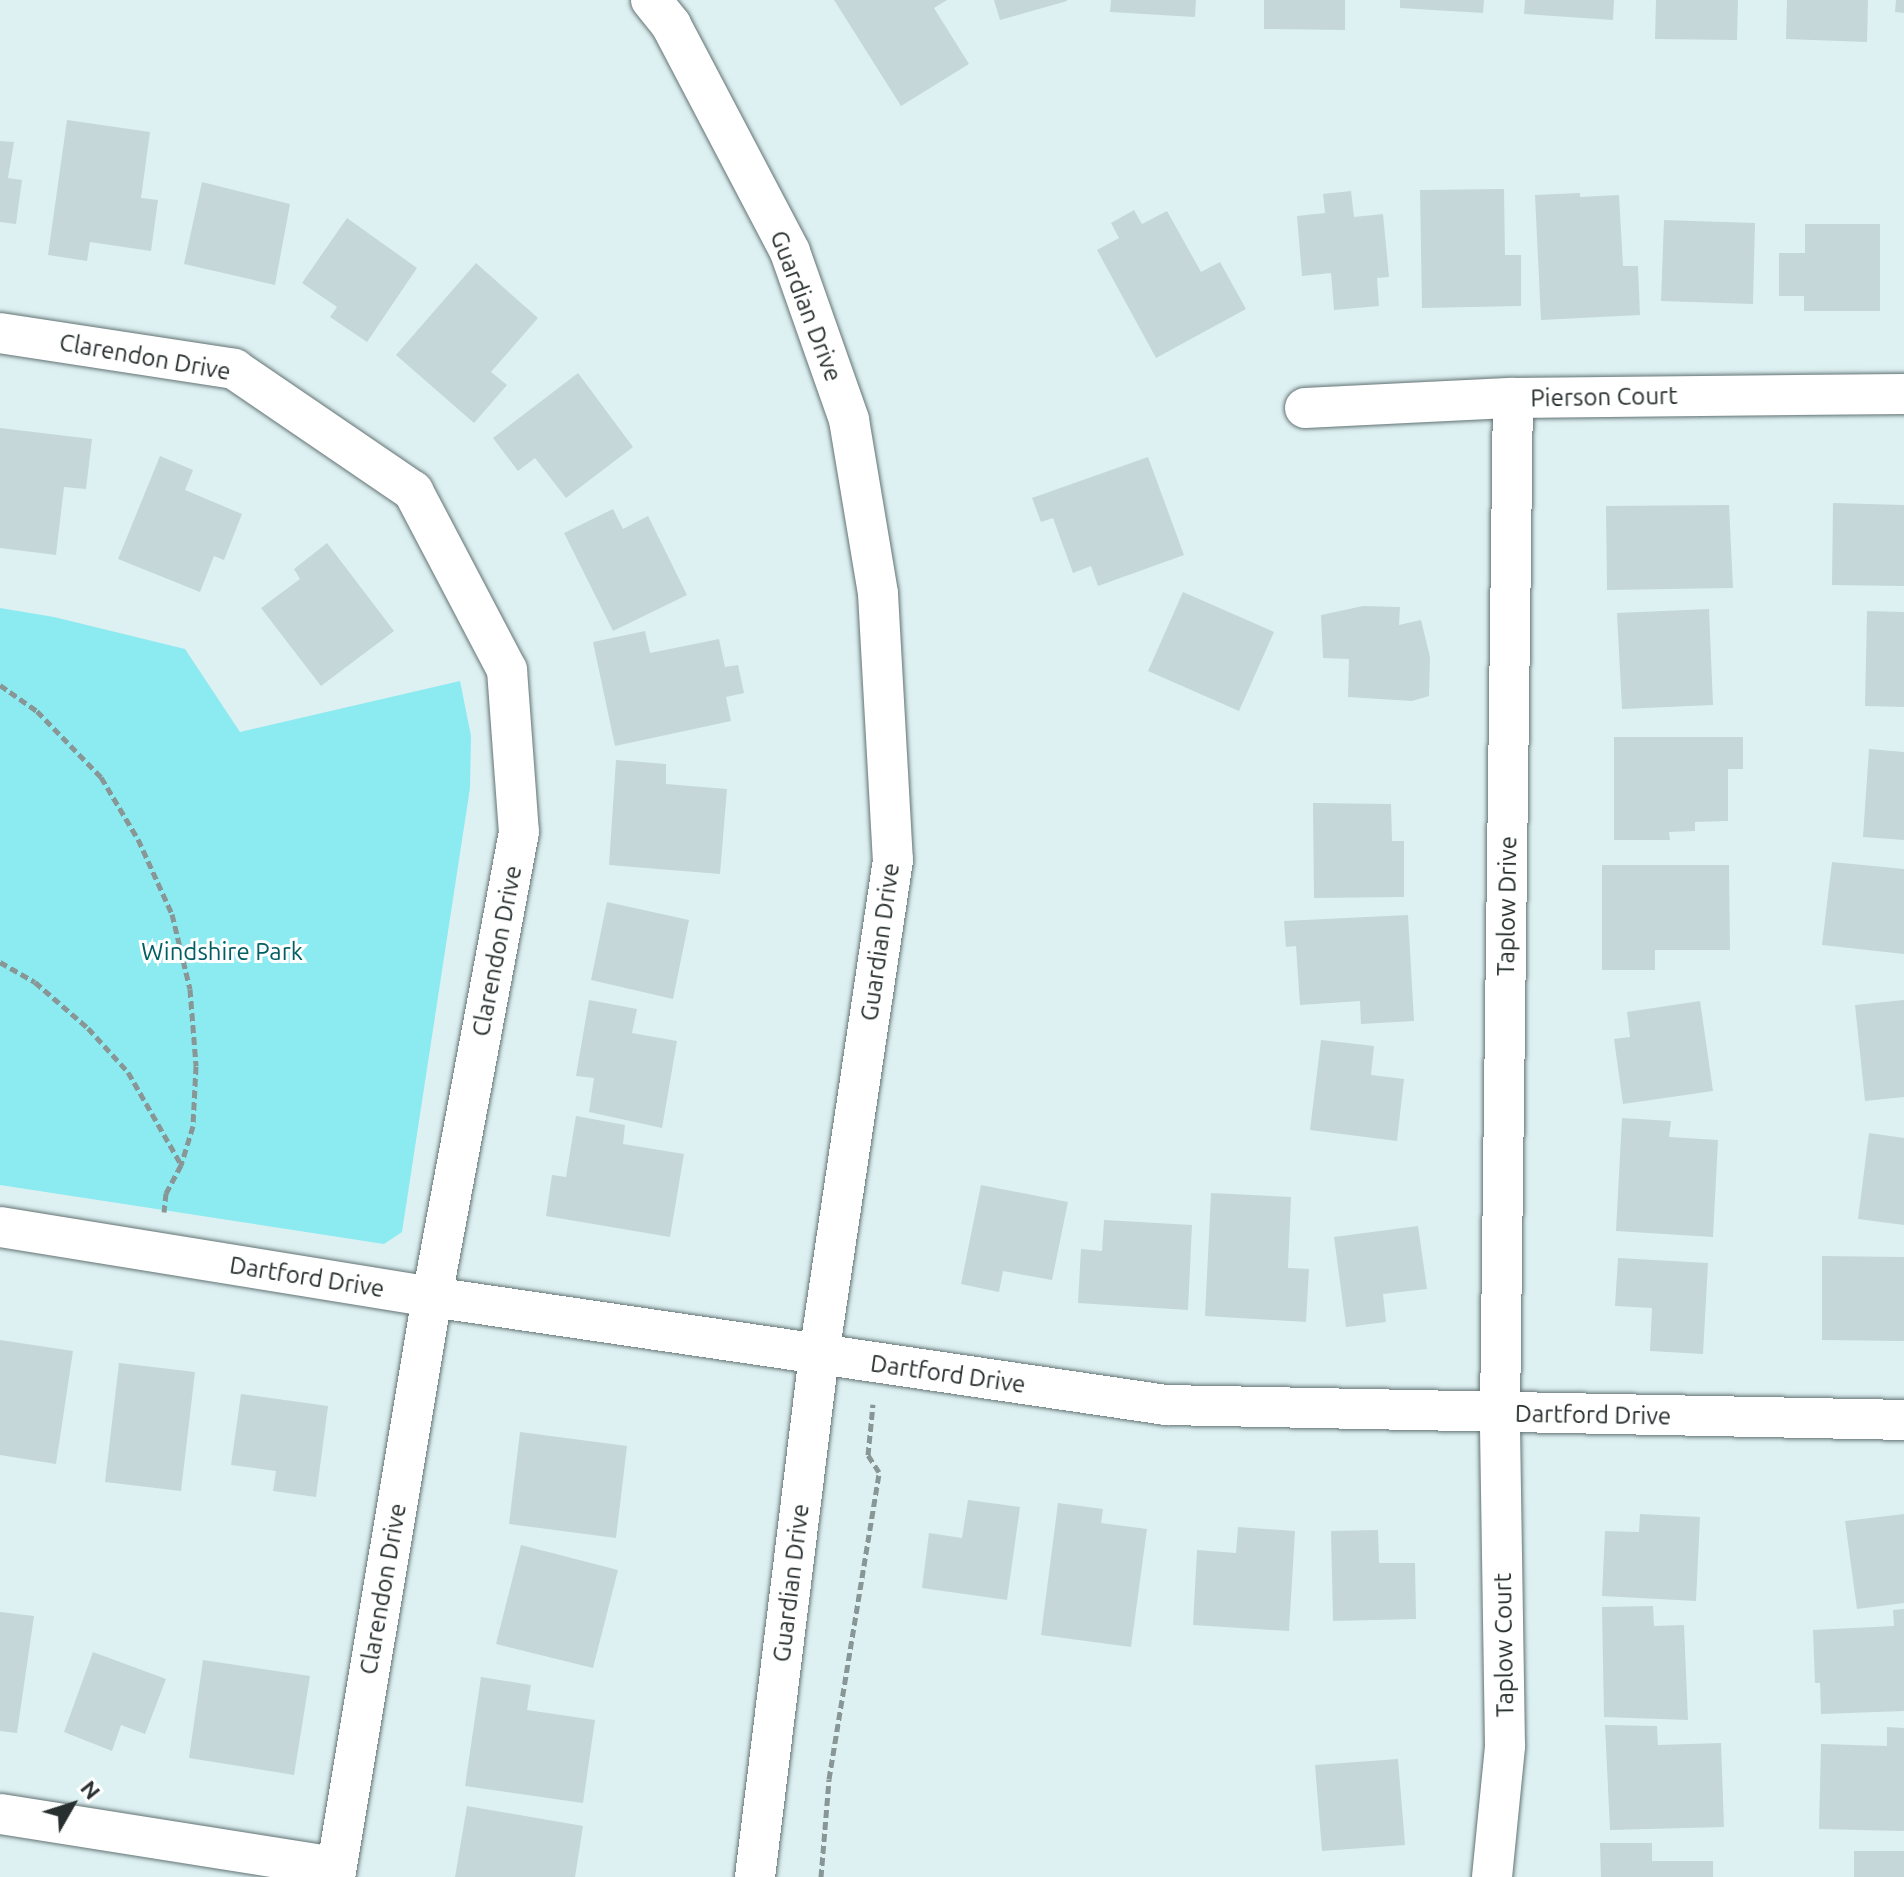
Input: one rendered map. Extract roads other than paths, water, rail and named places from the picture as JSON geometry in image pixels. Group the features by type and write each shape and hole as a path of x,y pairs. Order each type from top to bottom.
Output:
{"street":[{"name":"Guardian Drive","path":"651,0 671,25 790,252 849,420 878,594 893,860 819,1355 755,1877"},
{"name":"Clarendon Drive","path":"0,333 234,369 413,491 507,670 519,832 432,1297 335,1872"},
{"name":"Pierson Court","path":"1305,408 1513,398 1904,394"},
{"name":"Taplow Drive","path":"1500,1413 1513,398"},
{"name":"Dartford Drive","path":"0,1227 432,1297 1166,1405 1904,1420"},
{"name":"Taplow Court","path":"1492,1877 1505,1746 1500,1413"},
{"path":"0,1814 335,1872"}],"park label":[{"name":"Windshire Park","path":"222,952"}]}
